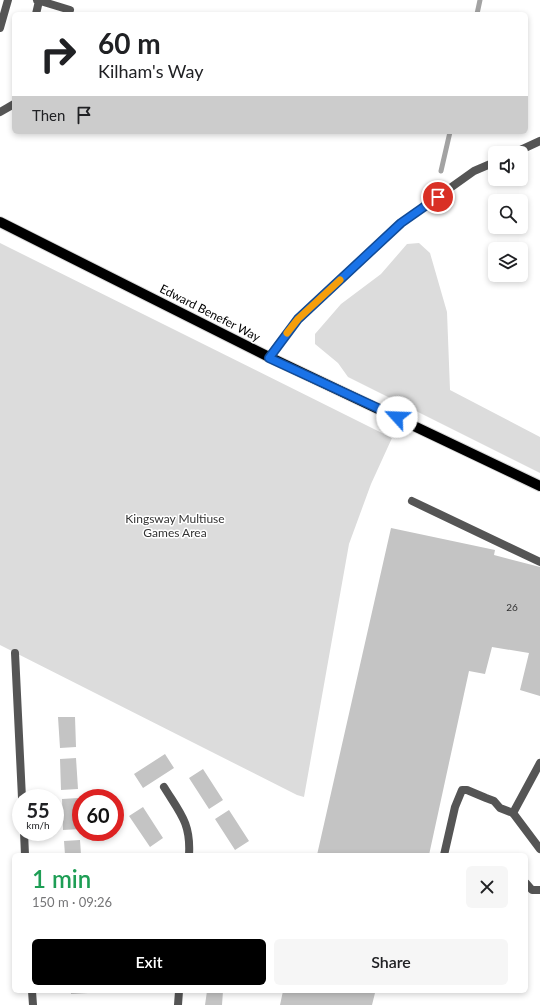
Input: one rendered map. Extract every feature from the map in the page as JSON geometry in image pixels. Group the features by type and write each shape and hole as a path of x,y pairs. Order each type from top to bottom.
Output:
{"main road":[{"name":"Edward Benefer Way","path":"0,222 269,358 540,486"}],"street":[{"path":"0,28 8,0"},
{"path":"36,12 38,0 70,10"},
{"path":"0,112 12,105"},
{"path":"528,147 540,141"},
{"path":"269,358 298,319 401,223 474,171 488,165"},
{"path":"412,501 540,562"},
{"path":"15,653 22,789"},
{"path":"513,813 540,763"},
{"path":"164,787 188,826 190,841 189,853"},
{"path":"444,853 455,807 462,790 467,790 494,801 500,808 513,813 540,849"},
{"path":"24,841 25,853"},
{"path":"528,885 532,890 540,890"},
{"path":"32,993 33,1005"},
{"path":"178,993 178,1005"}],"green space":[{"name":"Kingsway Multiuse Games Area","path":"0,243 392,438 371,484 349,544 304,797 297,795 0,645"},
{"path":"419,243 430,253 447,312 450,390 540,437 540,473 348,377 338,363 315,344 315,334 341,304 381,274 407,244"}],"building":[{"path":"391,528 495,550 494,555 540,567 540,696 520,690 529,653 492,647 485,674 469,671 429,853 317,853"},
{"path":"58,717 75,717 76,747 60,748"},
{"path":"165,754 174,768 143,788 134,774"},
{"path":"76,758 78,789 61,789 60,759"},
{"path":"203,769 223,800 209,809 189,778"},
{"path":"72,798 72,829 64,830 64,799"},
{"path":"143,807 163,838 150,847 129,816"},
{"path":"229,810 249,841 235,850 215,819"},
{"path":"64,841 80,841 81,853 65,853"},
{"path":"207,993 223,993 222,1005 205,1005"},
{"path":"283,993 375,993 372,1005 280,1005"}],"waterway":[{"path":"477,12 480,0"},
{"path":"441,171 450,134"}],"slow traffic":[{"path":"287,333 298,319 340,280"}],"route":[{"path":"397,417 269,358 298,319 401,223 438,197"}]}
